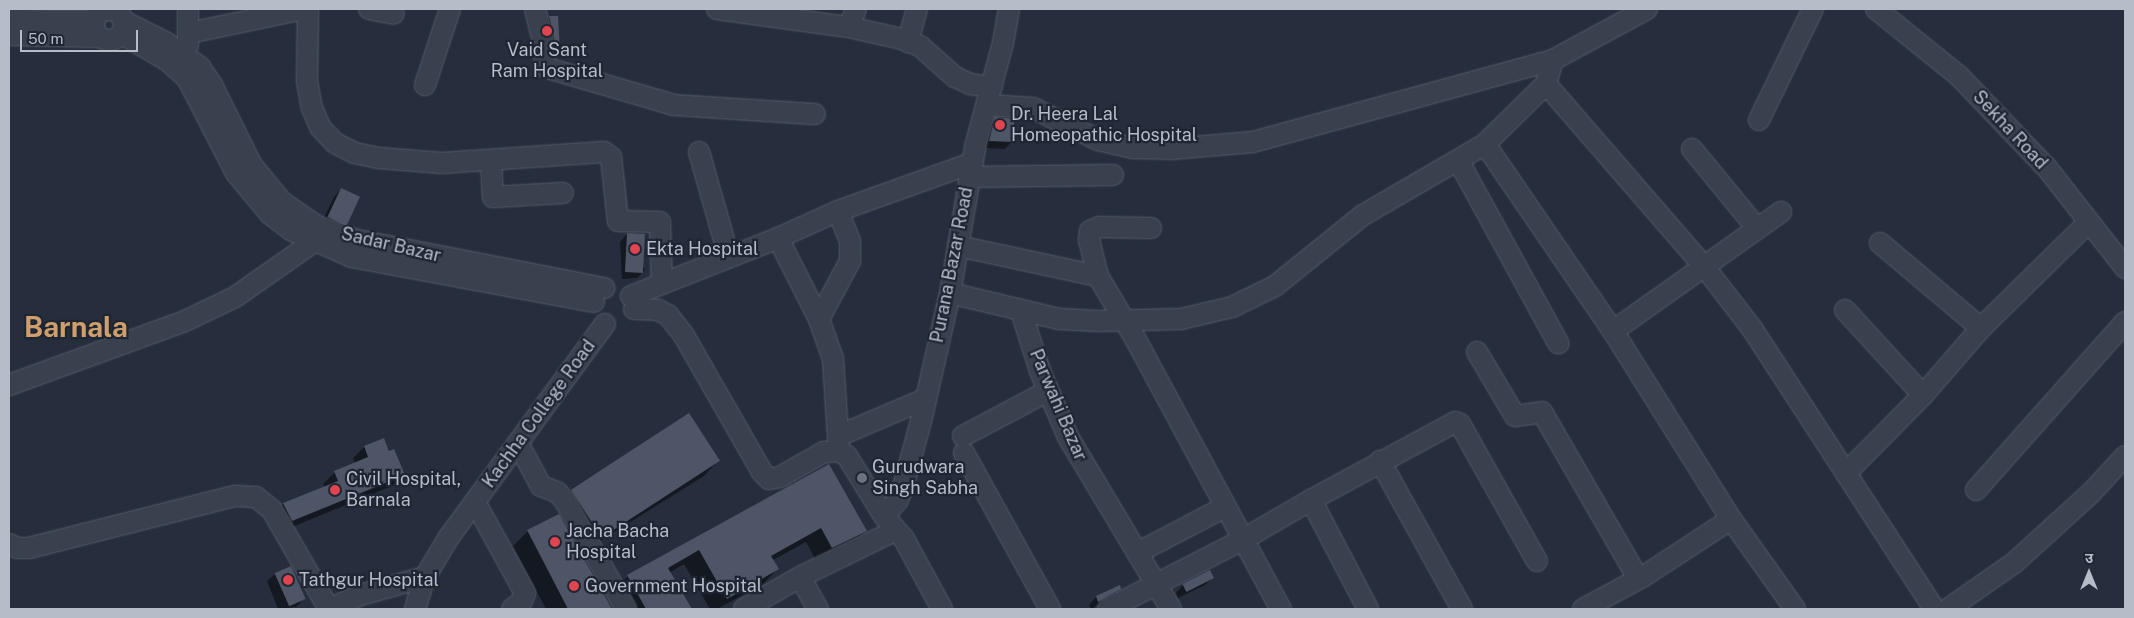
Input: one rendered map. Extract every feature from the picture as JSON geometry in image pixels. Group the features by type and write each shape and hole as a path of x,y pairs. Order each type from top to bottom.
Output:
{"street":[{"path":"181,62 189,33 188,9"},
{"path":"189,33 245,15 304,9"},
{"path":"308,9 307,81 312,108 320,127 335,143 355,153 379,158 442,163 600,152 609,154 618,221 660,222 662,284"},
{"path":"369,9 394,14"},
{"path":"425,85 450,9"},
{"path":"535,9 547,68 674,105 815,114"},
{"path":"717,9 852,18 920,46 955,77 990,96 1033,108 1098,140 1132,148 1189,148 1280,136 1341,115 1553,60 1648,9"},
{"path":"908,42 917,9"},
{"name":"Purana Bazar Road","path":"886,525 903,487 950,294 970,170 990,96 1009,9"},
{"path":"1759,120 1814,9"},
{"name":"Sekha Road","path":"1876,9 1960,76 2047,168 2125,268"},
{"path":"9,20 109,19"},
{"path":"9,36 109,19"},
{"name":"Sadar Bazar","path":"109,19 181,62 200,67 212,84 251,164 264,180 301,216 357,240 599,295"},
{"path":"950,294 1059,319 1125,321 1181,319 1232,307 1275,286 1363,215 1485,144 1546,84 1553,60"},
{"name":"Sadar Bazar","path":"181,62 236,173 270,214 313,242 352,257 599,295"},
{"path":"1546,84 1703,265 1753,330 1934,609"},
{"path":"1485,144 1613,331 1731,519 1795,609"},
{"path":"1692,149 1757,228"},
{"path":"699,152 729,257"},
{"path":"1458,160 1558,343"},
{"path":"491,161 493,197 563,193"},
{"path":"925,398 780,477 769,479 762,472 684,334 668,315 658,310 632,303 618,287 599,295 597,316 605,324 624,324 632,303 662,284 778,238 838,211 970,170 1039,178 1113,175"},
{"path":"819,319 850,262 850,241 838,211"},
{"path":"1613,331 1703,265 1781,212"},
{"path":"1846,472 1923,395 1981,328 2089,222"},
{"path":"1151,228 1099,227 1090,231 1089,240 1098,276 1125,321 1281,609"},
{"path":"9,385 185,321 235,297 330,230"},
{"path":"778,238 819,319 833,359 839,444 854,465 927,609"},
{"path":"1880,243 1981,328"},
{"path":"958,246 1098,276"},
{"path":"1845,310 1923,395"},
{"name":"Parwahi Bazar","path":"1021,311 1048,391 1080,459 1171,609"},
{"path":"1976,490 2125,322"},
{"name":"Kachha College Road","path":"414,609 425,577 475,502 605,324"},
{"path":"1477,352 1515,416 1542,412 1638,578"},
{"path":"1048,391 964,445 1050,609"},
{"path":"1108,609 1156,582 1242,540 1380,460 1455,422 1460,424 1537,561"},
{"path":"518,443 541,486 546,490 557,492 565,501 626,609"},
{"path":"1948,609 2014,563 2091,493 2125,456"},
{"path":"1380,460 1462,609"},
{"path":"9,544 18,548 28,548 235,496 256,497 272,510 329,609 360,595 425,577"},
{"path":"1311,500 1368,609"},
{"path":"475,502 525,593 522,601 512,609"},
{"path":"1137,553 1225,507"},
{"path":"1583,609 1638,578 1731,519"},
{"path":"744,609 886,525"},
{"path":"886,525 904,539 942,609"},
{"path":"800,577 818,609"}],"building":[{"path":"549,16 558,16 560,52 557,51"},
{"path":"995,117 1014,119 1014,142 989,141"},
{"path":"341,188 360,197 347,226 327,217"},
{"path":"627,233 645,234 643,273 625,272"},
{"path":"689,413 720,461 602,538 571,490"},
{"path":"384,438 389,451 394,449 405,475 292,521 283,503 338,481 334,471 368,457 364,446"},
{"path":"829,464 867,531 832,548 821,528 771,556 779,569 727,599 699,550 668,568 692,609 646,609 627,575"},
{"path":"559,514 612,609 568,609 527,530"},
{"path":"291,566 306,599 289,606 275,573"},
{"path":"1210,570 1214,578 1186,592 1182,584"},
{"path":"1120,585 1121,589 1098,602 1096,596"}],"place":[{"name":"Vaid Sant Ram Hospital","path":"547,31"},
{"name":"Dr. Heera Lal Homeopathic Hospital","path":"1000,125"},
{"name":"Ekta Hospital","path":"635,249"},
{"name":"Gurudwara Singh Sabha","path":"862,478"},
{"name":"Civil Hospital, Barnala","path":"335,490"},
{"name":"Jacha Bacha Hospital","path":"555,542"},
{"name":"Tathgur Hospital","path":"288,580"},
{"name":"Government Hospital","path":"574,586"}],"district":[{"name":"Barnala","path":"76,327"}]}
